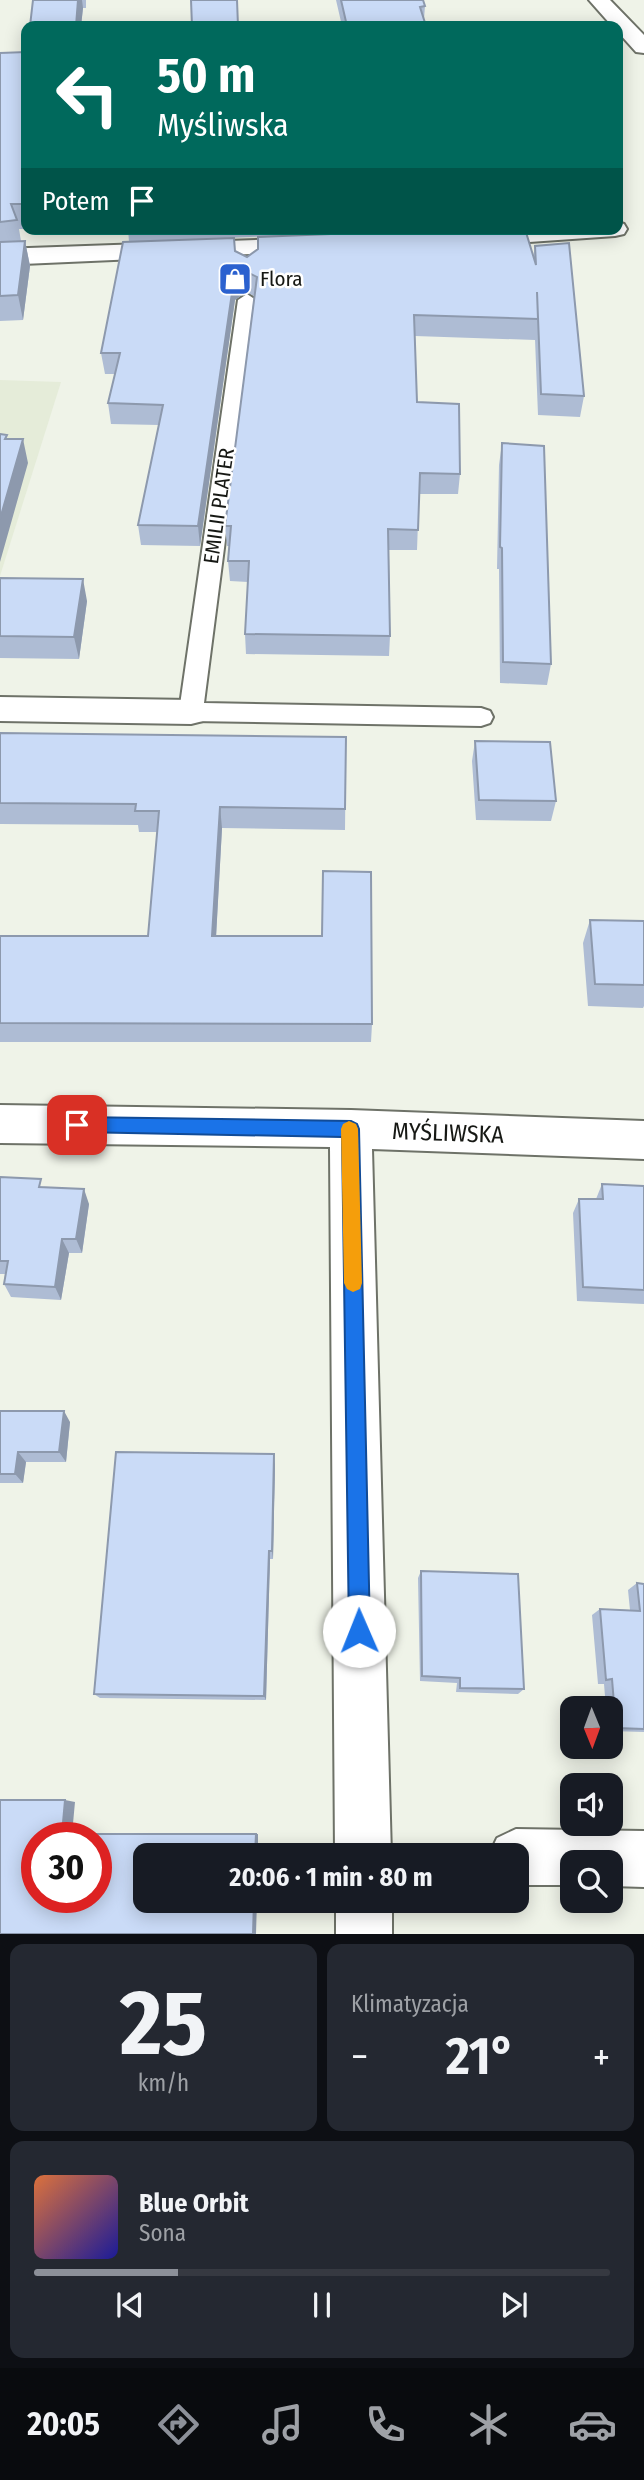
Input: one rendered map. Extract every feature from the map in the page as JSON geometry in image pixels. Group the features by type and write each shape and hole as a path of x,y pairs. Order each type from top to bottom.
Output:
{"street":[{"path":"599,0 619,21"},
{"path":"623,25 644,47"},
{"path":"623,228 644,226"},
{"path":"451,240 526,235"},
{"path":"0,257 247,258 328,245"},
{"path":"0,709 191,712"},
{"name":"MYŚLIWSKA","path":"0,1124 351,1129 644,1140"},
{"path":"351,1129 363,1843"},
{"path":"529,1857 644,1859"},
{"path":"364,1913 364,1934"}],"lane":[{"name":"EMILII PLATER","path":"191,712 247,300"},
{"path":"191,712 481,717"}],"shaded area":[{"path":"0,380 61,382 0,576"}],"building":[{"path":"33,0 78,0 76,21 31,21"},
{"path":"191,0 237,0 238,21 192,21"},
{"path":"341,0 423,0 425,6 420,7 424,21 346,21"},
{"path":"21,52 21,204 11,204 17,220 0,222 0,53"},
{"path":"527,235 536,265 535,246 569,243 584,396 541,394 537,292 538,319 414,315 417,402 459,404 460,474 420,473 418,530 388,529 390,636 245,634 249,561 228,561 231,526 225,526 257,277 245,271 234,279 198,526 138,525 163,405 108,403 120,353 101,353 123,242 234,238 235,251 247,257 258,249 258,237"},
{"path":"25,241 18,295 0,296 0,242"},
{"path":"0,434 7,435 5,439 23,439 0,519"},
{"path":"502,443 544,446 551,664 503,662 500,547"},
{"path":"0,578 83,579 74,637 0,636"},
{"path":"0,733 346,737 345,809 220,807 212,936 322,936 323,871 371,872 372,1024 0,1023 0,936 148,936 159,811 135,811 136,804 0,803"},
{"path":"475,741 550,742 556,801 479,800"},
{"path":"590,920 644,921 644,985 595,984"},
{"path":"0,1177 41,1179 39,1187 84,1189 76,1239 62,1239 55,1287 4,1284 8,1261 0,1261"},
{"path":"602,1184 644,1186 644,1290 583,1287 579,1199 603,1199"},
{"path":"0,1411 64,1411 59,1452 18,1452 15,1474 0,1474"},
{"path":"116,1452 274,1454 264,1696 94,1694"},
{"path":"421,1571 518,1574 524,1689 460,1688 460,1678 422,1676"},
{"path":"637,1583 644,1584 644,1729 623,1728 623,1696 613,1696 612,1679 606,1680 600,1609 640,1611"},
{"path":"0,1800 65,1800 63,1822 21,1822 21,1913 112,1913 112,1834 256,1834 256,1843 133,1843 133,1913 254,1913 253,1934 0,1934"}],"slow traffic":[{"path":"349,1129 353,1283"}],"place":[{"name":"Flora","path":"235,279"}],"route":[{"path":"77,1125 351,1129 359,1631"}]}
